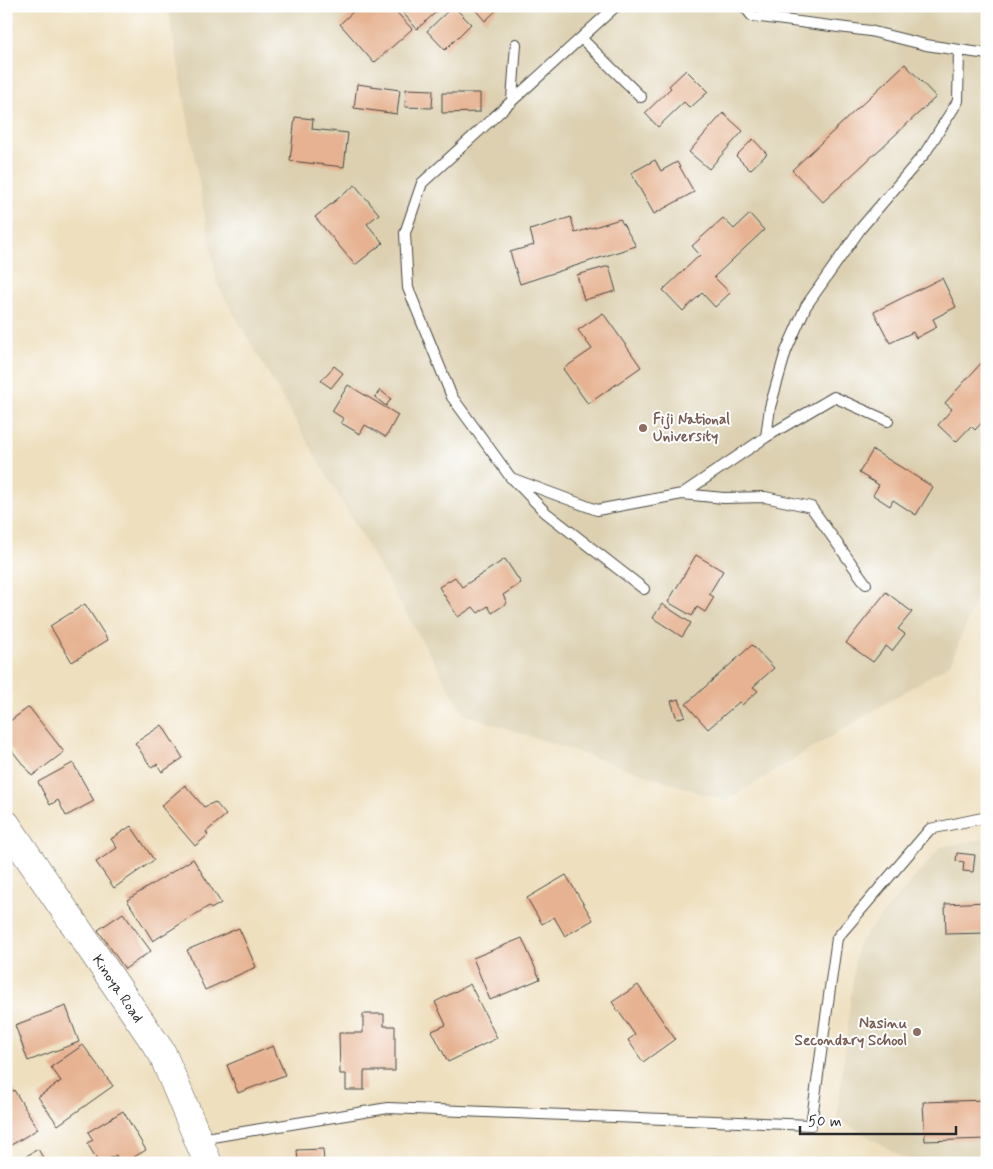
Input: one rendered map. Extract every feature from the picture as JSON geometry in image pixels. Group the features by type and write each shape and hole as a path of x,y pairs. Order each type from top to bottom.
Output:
{"main road":[{"name":"Kinoya Road","path":"6,824 162,1053 203,1151"}],"lane":[{"path":"616,6 422,183 405,232 408,288 452,397 511,478 545,512 644,589"},
{"path":"744,6 752,16 870,30 926,45 987,54"},
{"path":"582,39 641,97"},
{"path":"512,100 516,44"},
{"path":"766,437 770,408 786,351 806,306 861,228 925,153 958,101 959,50"},
{"path":"682,494 766,437 834,397 888,421"},
{"path":"511,478 597,510 682,494 724,498 765,497 811,507 866,584"},
{"path":"203,1151 388,1108 811,1125 837,938 930,829 987,817"}],"shaded area":[{"name":"Fiji National University","path":"168,6 987,6 987,572 950,664 725,801 464,714 217,284"},
{"name":"Nasinu Secondary School","path":"987,838 987,1163 909,1161 837,1118 857,945 941,847"}],"building":[{"path":"359,6 391,6 412,29 374,63 340,24"},
{"path":"413,6 443,6 417,29 404,14"},
{"path":"453,6 471,24 445,50 427,31"},
{"path":"472,6 501,6 485,21"},
{"path":"905,64 936,97 823,202 792,170"},
{"path":"686,70 708,92 690,108 684,102 658,127 645,113 671,88 669,86"},
{"path":"357,84 400,90 397,114 354,108"},
{"path":"406,89 433,90 432,108 405,107"},
{"path":"442,93 480,93 480,112 442,113"},
{"path":"723,113 743,131 709,169 689,152"},
{"path":"295,117 313,119 312,129 348,133 344,167 290,161"},
{"path":"753,139 767,154 750,170 736,156"},
{"path":"655,160 661,171 677,162 694,192 654,214 631,173"},
{"path":"355,185 379,214 367,224 383,243 355,265 315,217"},
{"path":"750,214 764,230 714,277 730,293 715,307 702,293 683,311 663,290 700,255 692,246 723,218 734,229"},
{"path":"571,217 575,233 620,219 636,246 520,284 510,252 534,245 530,230"},
{"path":"609,266 616,291 584,300 577,275"},
{"path":"942,278 956,307 933,319 937,327 916,338 913,332 890,343 874,312"},
{"path":"603,313 641,367 588,404 563,369 592,349 578,330"},
{"path":"984,360 987,363 987,417 975,430 971,426 956,442 938,425 952,409 945,403"},
{"path":"334,366 343,373 331,388 321,381"},
{"path":"348,385 398,415 386,437 365,425 360,434 341,423 344,419 332,411"},
{"path":"380,390 391,399 386,406 375,397"},
{"path":"873,450 933,487 916,515 893,500 890,506 873,495 879,485 859,473"},
{"path":"696,555 723,571 709,594 714,597 705,612 697,607 692,616 668,602"},
{"path":"505,559 521,583 503,595 507,603 492,613 488,606 478,613 473,607 458,617 439,587 455,577 462,587"},
{"path":"886,592 912,612 898,629 905,634 892,651 886,646 873,662 846,643"},
{"path":"85,604 108,640 72,662 50,626"},
{"path":"662,604 691,623 682,637 653,618"},
{"path":"752,645 774,668 753,687 758,691 742,705 739,702 708,729 686,704"},
{"path":"679,699 685,716 677,719 671,701"},
{"path":"29,707 64,752 32,776 6,743 6,724"},
{"path":"162,725 183,758 162,772 157,764 151,767 135,743"},
{"path":"73,763 94,801 66,816 58,800 50,805 38,782"},
{"path":"185,785 204,807 215,802 226,815 206,832 208,835 195,846 161,806"},
{"path":"131,826 154,860 114,888 96,862 117,848 111,839"},
{"path":"957,853 975,855 973,872 963,871 964,862 956,861"},
{"path":"193,859 221,903 211,909 209,906 153,941 127,900"},
{"path":"566,875 593,920 565,936 554,917 542,924 527,898"},
{"path":"987,902 987,933 946,934 945,904"},
{"path":"123,913 151,951 125,969 98,930"},
{"path":"239,928 256,967 205,990 187,950"},
{"path":"522,938 540,979 490,1000 473,958"},
{"path":"470,984 497,1038 448,1062 432,1031 446,1025 435,1002"},
{"path":"638,985 675,1039 643,1062 628,1040 635,1035 612,1002"},
{"path":"66,1006 79,1042 28,1061 15,1025"},
{"path":"363,1014 384,1014 384,1026 395,1026 395,1071 364,1071 364,1090 346,1090 346,1074 340,1074 339,1033 363,1033"},
{"path":"83,1045 113,1086 58,1125 38,1097 61,1081 51,1067"},
{"path":"273,1046 285,1075 238,1093 227,1065"},
{"path":"14,1090 38,1129 6,1148 6,1095"},
{"path":"987,1100 987,1139 925,1141 923,1102"},
{"path":"123,1111 146,1150 124,1163 120,1163 116,1155 103,1163 99,1163 87,1143 93,1140 88,1132"},
{"path":"38,1149 46,1163 15,1163"},
{"path":"323,1149 324,1163 298,1163 297,1150"}],"place":[{"name":"Fiji National University","path":"643,428"},
{"name":"Nasinu Secondary School","path":"917,1032"}]}
